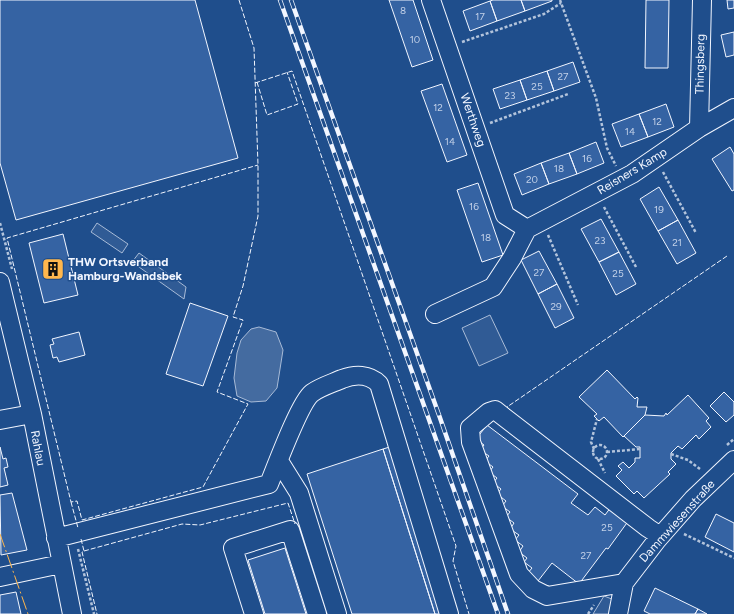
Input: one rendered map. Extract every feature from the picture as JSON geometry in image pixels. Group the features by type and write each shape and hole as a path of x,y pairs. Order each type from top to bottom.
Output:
{"street":[{"name":"Werthweg","path":"431,0 505,215 535,225"},
{"name":"Thingsberg","path":"699,128 702,0"},
{"name":"Reisners Kamp","path":"535,225 622,179 699,128 734,108"},
{"path":"435,314 493,287 535,225"},
{"name":"Rahlau","path":"0,282 3,308 32,414 72,614"},
{"path":"56,538 269,484 301,408 311,393 348,377 361,375 374,379 379,384 449,614"},
{"path":"618,614 624,583 547,596 534,589 519,574 471,442 470,428 489,412 495,410 648,528 664,531"},
{"path":"0,420 32,414"},
{"name":"Dammwiesenstraße","path":"624,583 664,531 693,499 734,460"},
{"path":"279,462 299,493 337,614"},
{"path":"254,614 233,548 290,530 317,614"},
{"path":"0,577 61,564"}],"path":[{"path":"447,47 544,14 560,1 596,98 607,148 622,179"},
{"path":"476,128 568,94"},
{"path":"655,158 696,233"},
{"path":"597,192 636,267"},
{"path":"535,225 578,305"},
{"path":"597,419 591,442 594,449 593,454 598,459 604,458 607,452"},
{"path":"594,449 597,446 602,445 606,448 607,452"},
{"path":"607,452 640,449"},
{"path":"671,454 688,460 700,470"},
{"path":"664,531 734,558"}],"shaded area":[{"path":"97,223 128,244 122,253 91,232"},
{"path":"139,253 186,287 184,299 132,262"},
{"path":"490,315 508,353 479,366 462,328"},
{"path":"259,327 276,332 283,350 277,388 266,401 251,402 237,396 234,378 237,353 241,340 251,329"},
{"path":"604,596 617,601 618,614 593,614"}],"building":[{"path":"0,0 195,0 238,158 16,220 0,163"},
{"path":"389,0 413,0 433,60 412,67"},
{"path":"521,0 525,11 497,21 490,1"},
{"path":"521,0 552,0 552,1 525,11"},
{"path":"646,0 669,0 668,68 645,68"},
{"path":"727,0 734,0 734,8 728,9"},
{"path":"490,1 497,21 470,31 463,11"},
{"path":"734,32 734,55 726,57 721,35"},
{"path":"573,62 580,82 554,91 547,71"},
{"path":"547,71 554,91 527,100 520,80"},
{"path":"520,80 527,100 500,109 493,89"},
{"path":"442,84 467,155 447,162 421,91"},
{"path":"666,104 674,127 648,137 639,114"},
{"path":"639,114 648,137 621,147 612,124"},
{"path":"596,142 604,163 577,174 569,153"},
{"path":"730,147 734,154 734,190 732,191 712,159"},
{"path":"569,153 577,174 549,184 541,163"},
{"path":"541,163 549,184 522,195 514,174"},
{"path":"478,183 503,255 482,262 457,190"},
{"path":"659,187 678,220 658,231 640,199"},
{"path":"601,219 619,252 599,262 581,229"},
{"path":"678,220 696,253 677,264 658,231"},
{"name":"THW Ortsverband Hamburg-Wandsbek","path":"63,234 78,295 44,303 29,243"},
{"path":"539,251 557,284 538,294 521,260"},
{"path":"619,252 636,284 616,295 599,262"},
{"path":"557,284 574,318 555,328 538,294"},
{"path":"190,303 228,316 203,386 166,374"},
{"path":"79,332 85,355 59,362 57,357 53,358 50,345 54,344 52,339"},
{"path":"607,370 635,399 637,397 638,398 637,407 647,407 645,415 623,437 604,417 599,421 594,416 597,414 579,397"},
{"path":"724,392 734,402 734,415 726,422 710,406"},
{"path":"688,395 709,418 706,421 711,427 699,439 696,435 682,449 678,446 671,453 671,459 676,464 668,472 670,474 644,498 637,491 634,494 616,476 622,470 618,466 623,462 629,468 635,462 635,458 640,458 640,447 636,447 624,436 645,415 664,416 666,413 667,415"},
{"path":"487,425 578,494 571,503 588,515 595,507 605,515 611,507 629,520 608,549 606,548 579,584 552,563 538,581 527,574 532,568 524,562 527,558 519,552 523,546 515,540 519,535 510,529 514,523 506,517 510,512 502,506 506,501 497,494 501,489 493,483 497,478 489,472 493,467 485,461 489,456 480,450 484,445 476,439"},
{"path":"393,446 446,614 435,614 383,449"},
{"path":"0,447 3,459 6,458 8,467 4,468 8,485 0,487"},
{"path":"383,449 435,614 352,614 307,474"},
{"path":"12,493 27,550 1,555 0,495"},
{"path":"716,514 734,523 734,552 705,537"},
{"path":"285,548 306,614 265,614 248,560"},
{"path":"655,588 698,609 695,614 650,614 644,611"},
{"path":"16,592 21,614 0,614 0,595"},
{"path":"698,609 707,614 695,614"}],"railway":[{"path":"280,0 498,614"},
{"path":"291,0 439,415 508,614"}],"fence":[{"path":"239,0 254,48 258,165 258,216 243,286 233,317 243,320 217,392 248,404 203,487 82,520 77,501 71,502 7,238 258,165"},
{"path":"255,83 292,71 456,546 453,561 469,614"},
{"path":"257,82 267,115 298,104 287,72"},
{"path":"510,410 507,407 727,256"},
{"path":"71,502 78,528"},
{"path":"84,551 182,524 200,525 288,503 295,524"},
{"path":"81,539 84,551 82,552 97,614"}],"power":[{"path":"0,534 28,614"}],"place":[{"name":"THW Ortsverband Hamburg-Wandsbek","path":"53,269"}]}
